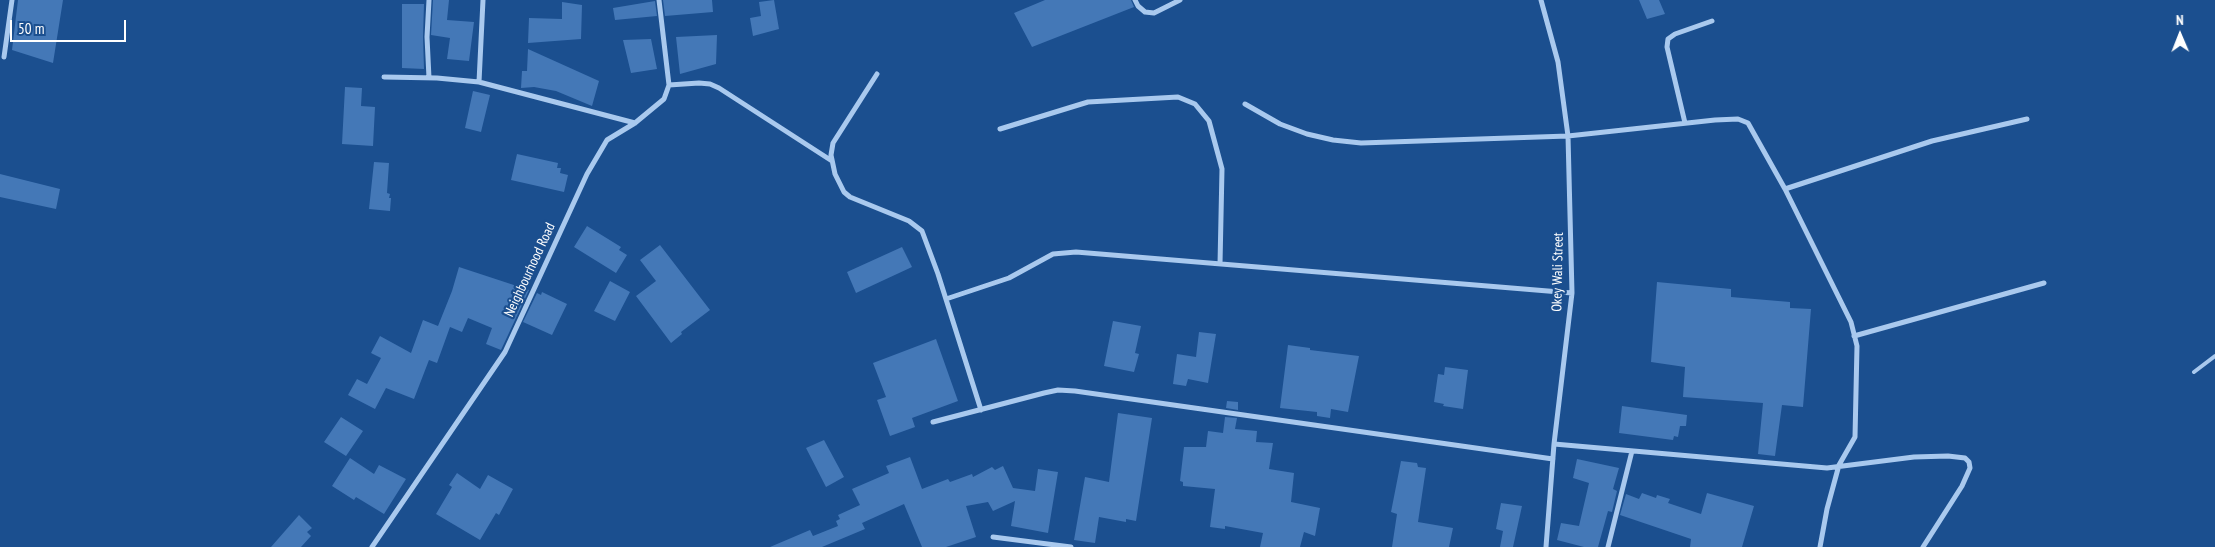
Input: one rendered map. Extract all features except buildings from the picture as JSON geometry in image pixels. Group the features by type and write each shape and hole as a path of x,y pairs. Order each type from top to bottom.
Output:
{"street":[{"path":"4,58 12,0"},
{"path":"429,0 427,38 429,78"},
{"path":"479,82 483,0"},
{"path":"659,0 669,85 699,83 714,86 832,161"},
{"path":"1135,0 1138,6 1145,12 1154,13 1180,0"},
{"name":"Okey Wali Street","path":"1541,0 1558,62 1568,136 1572,294 1554,444 1546,547"},
{"path":"1685,123 1667,48 1668,39 1675,34 1712,21"},
{"path":"877,74 833,143 832,161 844,192 850,197 909,221 922,232 946,299 981,410"},
{"path":"384,77 479,82 635,123"},
{"name":"Neighbourhood Road","path":"372,547 505,352 587,174 607,140 635,123 664,99 669,85"},
{"path":"1000,129 1088,102 1178,98 1195,104 1209,121 1222,168 1220,264"},
{"path":"1245,104 1280,124 1333,140 1361,143 1568,136 1738,119 1748,123 1785,189 1851,322 1857,346 1855,437 1839,465 1827,509 1820,547"},
{"path":"1785,189 1932,141 2026,120"},
{"path":"946,299 1009,278 1053,254 1076,252 1572,294"},
{"path":"1854,336 2044,283"},
{"path":"933,422 1051,392 1075,391 1553,459"},
{"path":"1554,444 1827,468 1839,465 1940,456 1965,458 1969,462 1970,468 1962,486 1923,547"},
{"path":"1608,547 1632,451"},
{"path":"993,537 1071,547"}],"lane":[{"path":"2194,372 2215,356"}]}
